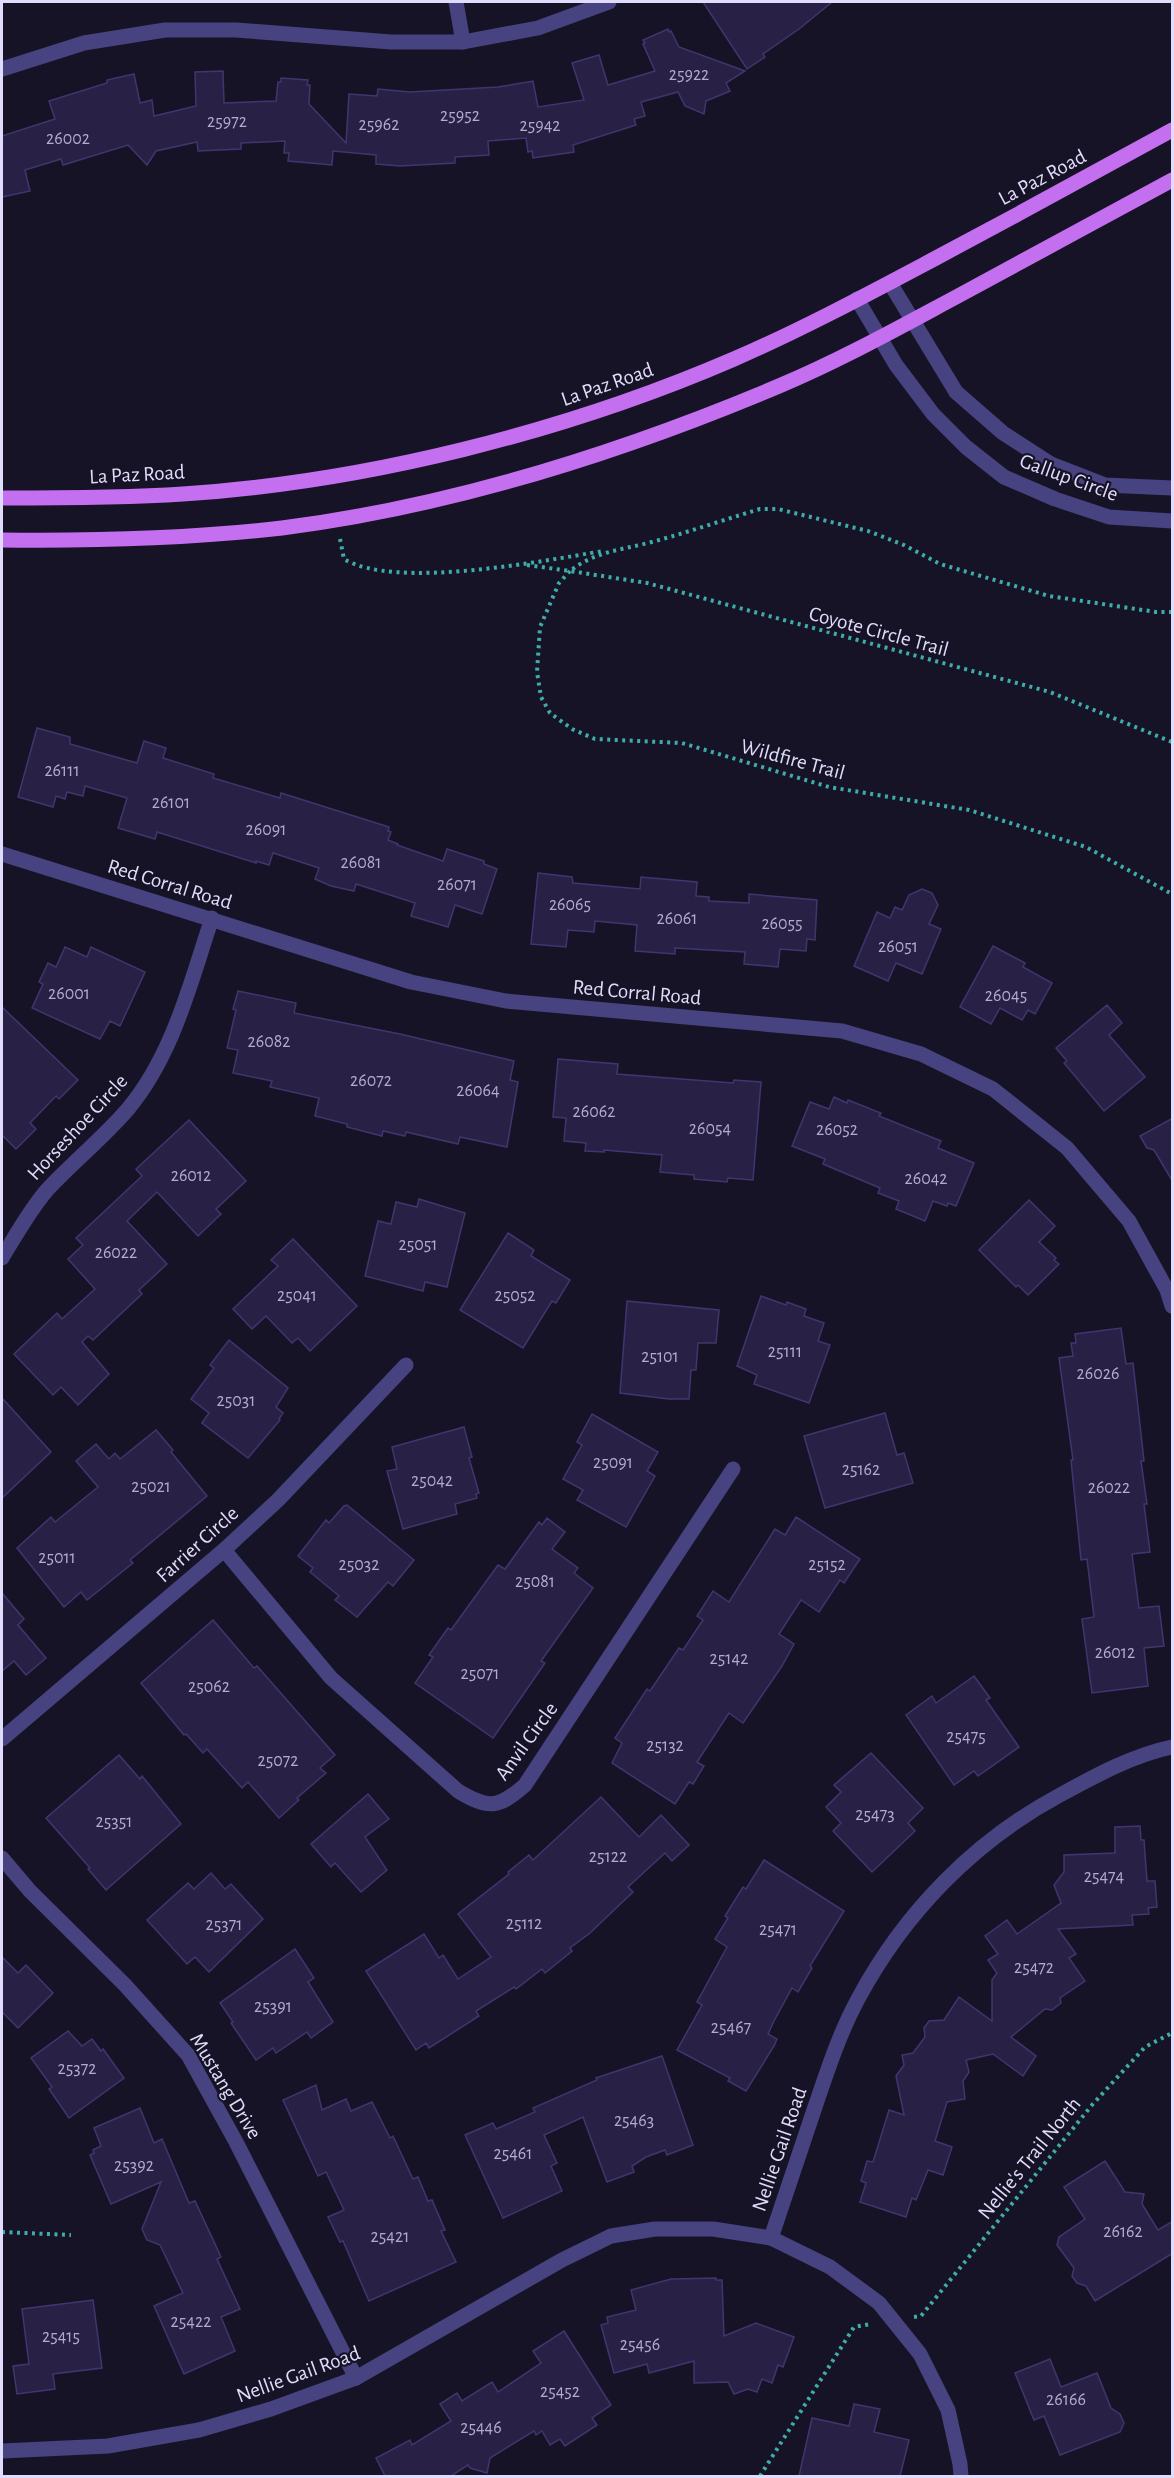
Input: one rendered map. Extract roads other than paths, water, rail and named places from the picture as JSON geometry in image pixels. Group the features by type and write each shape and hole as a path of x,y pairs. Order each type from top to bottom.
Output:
{"main road":[{"name":"La Paz Road","path":"2,498 185,494 352,472 450,452 555,423 643,395 735,358 890,283 1173,130"},
{"path":"2,540 88,541 186,537 282,528 482,489 581,461 669,430 782,385 878,338 1173,180"}],"street":[{"path":"456,2 463,42"},
{"path":"2,69 84,43 165,30 236,30 391,42 463,42 537,28 609,2"},
{"name":"Gallup Circle","path":"890,283 956,392 1003,433 1051,464 1105,485 1173,488"},
{"name":"Gallup Circle","path":"857,299 878,338 933,414 966,447 1004,477 1055,499 1109,517 1173,520"},
{"name":"Red Corral Road","path":"2,854 411,982 506,1002 842,1031 921,1054 993,1089 1067,1148 1129,1221 1167,1290 1173,1306"},
{"name":"Horseshoe Circle","path":"2,1258 27,1216 47,1190 128,1109 153,1073 174,1032 212,918"},
{"name":"Farrier Circle","path":"2,1739 224,1550 278,1500 406,1365"},
{"name":"Anvil Circle","path":"224,1550 331,1678 458,1791 478,1803 495,1804 511,1798 525,1785 733,1469"},
{"name":"Nellie Gail Road","path":"2,2451 108,2446 199,2430 271,2409 356,2378 562,2260 611,2236 655,2229 713,2229 771,2238 830,2064 857,2000 889,1947 931,1895 975,1852 1026,1813 1095,1775 1162,1749 1173,1747"},
{"name":"Mustang Drive","path":"2,1858 30,1891 125,1985 188,2055 236,2142 356,2378"},
{"path":"771,2238 830,2267 879,2303 893,2320 920,2354 948,2410 961,2476"}]}
